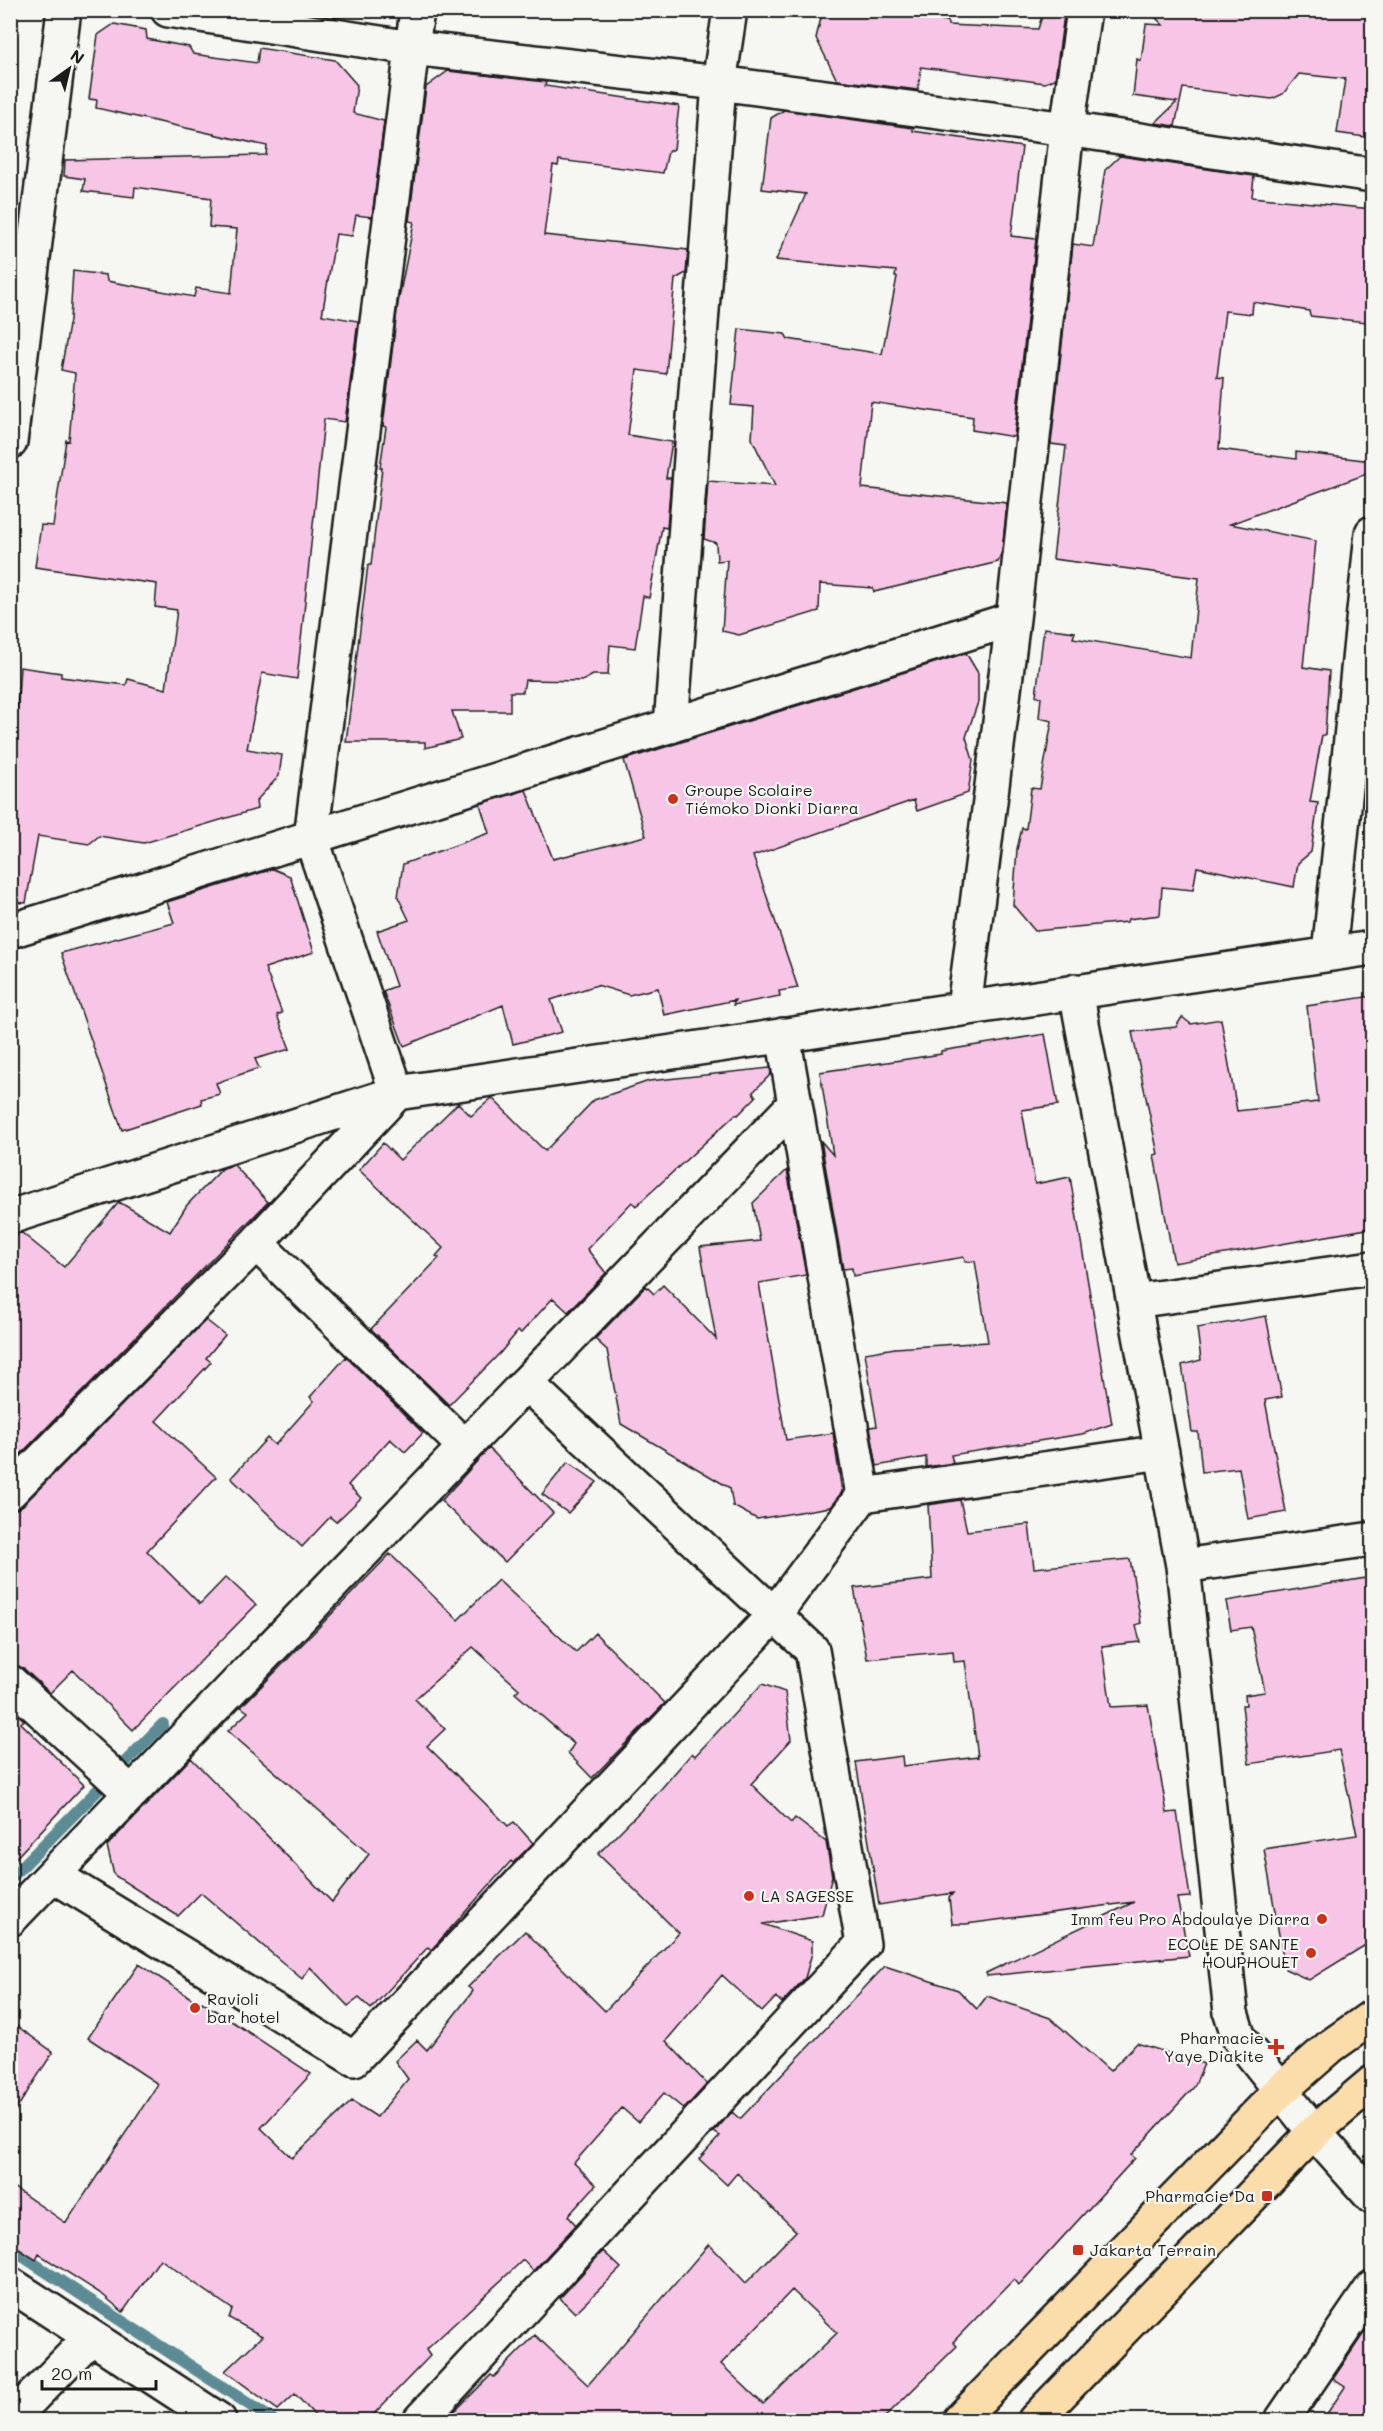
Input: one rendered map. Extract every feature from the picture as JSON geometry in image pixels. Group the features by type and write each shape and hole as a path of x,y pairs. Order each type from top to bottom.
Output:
{"main road":[{"path":"960,2421 1281,2090 1331,2046 1372,2017"},
{"path":"1035,2421 1314,2132 1372,2083"}],"street":[{"path":"10,442 64,10"},
{"path":"168,10 412,48 718,83 1067,129 1372,175"},
{"path":"397,1093 311,837 417,10"},
{"path":"671,726 718,83 730,10"},
{"path":"964,1008 1013,619 1067,129 1084,10"},
{"path":"1329,954 1372,533"},
{"path":"10,931 1013,619"},
{"path":"10,1217 397,1093 1372,948"},
{"path":"1076,992 1183,1566 1231,2013 1239,2038 1314,2132 1372,2197"},
{"path":"783,1035 863,1495"},
{"path":"10,1492 256,1243 397,1093"},
{"path":"10,1919 795,1104"},
{"path":"256,1243 465,1447"},
{"path":"1134,1301 1372,1268"},
{"path":"420,2421 863,1944 812,1650 526,1383"},
{"path":"53,1875 354,2059 774,1615 863,1495 1162,1452"},
{"path":"1183,1566 1372,1539"},
{"path":"10,1682 131,1793"},
{"path":"10,2284 219,2421"},
{"path":"1282,2421 1372,2288"},
{"path":"10,2420 91,2337"}],"building":[{"path":"823,10 872,10 948,21 948,25 1038,29 1043,13 1064,15 1055,79 1045,83 921,67 918,90 837,80 816,38"},
{"path":"1148,10 1372,10 1372,138 1337,133 1345,79 1299,74 1283,94 1272,99 1183,88 1175,126 1155,123 1177,102 1133,96 1137,59 1141,61 1146,24 1163,25"},
{"path":"114,24 146,30 147,39 189,47 193,54 257,63 259,48 335,60 357,85 353,113 384,121 372,217 356,215 352,236 336,234 322,315 358,321 345,422 324,419 297,679 262,673 247,749 282,755 279,776 256,801 257,809 144,843 99,836 89,844 38,836 26,903 10,902 10,749 13,724 16,724 20,667 61,673 61,677 126,685 128,679 166,689 177,610 155,607 157,584 35,567 41,525 53,526 66,440 69,441 75,373 61,370 70,320 73,271 106,275 107,281 194,297 196,288 231,293 237,229 209,227 211,198 135,187 134,197 83,191 85,179 64,176 65,160 266,155 267,146 96,108 97,100 89,99 98,35"},
{"path":"448,71 546,82 545,86 679,106 674,149 668,152 663,173 559,160 558,166 553,165 544,235 688,250 686,273 675,279 666,374 637,370 628,435 672,442 666,478 671,478 667,528 662,527 649,598 643,596 635,648 610,645 608,675 593,675 582,681 525,680 523,692 510,692 510,711 452,711 461,739 425,748 425,742 346,742 368,565 371,565 386,427 383,426 398,303 414,222 409,221 426,87"},
{"path":"784,110 913,128 913,131 1022,147 1011,236 1036,239 1014,437 972,430 973,417 871,402 862,488 1007,503 1002,551 998,562 874,592 873,588 820,584 819,611 739,635 722,631 727,560 717,561 716,543 704,539 708,481 775,486 752,439 754,407 731,405 739,329 785,334 788,339 882,354 897,277 895,277 896,271 776,260 806,194 762,189 771,118"},
{"path":"1120,156 1254,176 1252,197 1372,209 1372,263 1367,322 1310,316 1309,311 1253,302 1252,314 1225,311 1217,377 1224,378 1219,449 1296,459 1296,452 1372,461 1372,472 1230,524 1316,541 1303,667 1329,671 1325,735 1322,735 1310,802 1318,803 1311,852 1298,863 1294,887 1197,867 1193,890 1162,887 1160,915 1128,919 1127,922 1035,931 1013,905 1017,849 1022,828 1026,829 1031,788 1040,789 1052,721 1039,718 1041,697 1036,696 1044,628 1075,632 1073,638 1191,658 1199,578 1053,559 1066,446 1051,444 1073,244 1093,247 1105,170"},
{"path":"966,653 978,673 978,702 966,737 973,760 968,793 917,811 914,800 753,856 798,988 779,991 780,996 733,1005 735,1000 664,1015 658,988 629,995 597,985 551,1000 562,1032 513,1044 503,1005 404,1046 383,991 396,986 377,931 409,920 398,897 403,864 489,833 480,804 526,790 553,859 646,836 624,760"},
{"path":"273,869 290,876 314,952 265,968 282,1013 277,1015 290,1049 255,1059 259,1068 216,1083 220,1094 201,1099 202,1104 122,1130 61,953 174,923 167,902"},
{"path":"1372,996 1372,1228 1174,1263 1154,1155 1158,1154 1132,1032 1176,1027 1182,1017 1191,1024 1221,1019 1237,1111 1318,1102 1307,1006"},
{"path":"1045,1034 1058,1105 1022,1110 1035,1184 1070,1177 1112,1424 1082,1434 951,1455 953,1463 926,1467 926,1457 877,1466 870,1427 877,1426 865,1353 895,1348 988,1342 975,1261 965,1262 964,1257 853,1276 852,1268 843,1269 821,1141 833,1155 820,1072 941,1054 941,1051"},
{"path":"770,1068 771,1074 753,1092 756,1097 738,1115 736,1114 636,1206 632,1202 587,1249 606,1273 568,1312 553,1298 521,1333 518,1331 501,1352 449,1405 371,1329 439,1258 436,1256 443,1248 359,1170 383,1143 400,1160 458,1103 471,1116 492,1098 545,1151 594,1100 649,1081"},
{"path":"234,1165 268,1202 10,1465 10,1235 22,1233 64,1267 119,1202 170,1232 187,1205 223,1168"},
{"path":"787,1170 806,1275 759,1283 786,1440 833,1433 842,1492 830,1507 757,1519 733,1506 730,1488 621,1424 607,1350 595,1339 646,1286 654,1294 663,1285 716,1339 700,1247 760,1241 753,1203"},
{"path":"1266,1316 1282,1397 1265,1400 1286,1512 1248,1519 1239,1468 1202,1472 1198,1432 1192,1432 1182,1365 1201,1360 1197,1328"},
{"path":"206,1320 225,1335 206,1358 211,1362 156,1421 216,1477 147,1551 200,1604 226,1577 256,1605 133,1730 73,1670 50,1693 23,1668 10,1664 10,1510 23,1505"},
{"path":"346,1357 423,1433 405,1452 390,1439 348,1485 361,1498 336,1522 330,1517 302,1547 231,1478 267,1438 275,1445 314,1401 310,1397"},
{"path":"489,1448 553,1513 505,1562 441,1501"},
{"path":"568,1462 597,1482 568,1513 542,1494"},
{"path":"960,1500 967,1531 1029,1524 1034,1568 1130,1559 1141,1623 1136,1625 1140,1642 1102,1646 1111,1707 1148,1705 1167,1813 1177,1812 1190,1897 1177,1898 1189,1956 987,1976 986,1973 1134,1902 966,1924 952,1924 949,1898 953,1893 879,1905 856,1762 902,1756 903,1766 978,1757 965,1661 954,1662 953,1651 867,1659 854,1588 932,1579 928,1505"},
{"path":"390,1554 458,1620 498,1580 576,1652 595,1633 665,1703 592,1778 568,1753 574,1744 515,1693 519,1689 473,1647 415,1699 445,1729 427,1746 508,1826 514,1822 533,1843 513,1863 511,1861 431,1950 428,1947 371,2009 359,1998 348,2006 310,1967 302,1979 201,1893 178,1916 114,1875 107,1846 191,1758 332,1902 369,1854 228,1731 248,1712 241,1707"},
{"path":"1372,1577 1372,1941 1309,1980 1285,1969 1264,1849 1357,1835 1339,1750 1249,1764 1242,1705 1246,1705 1245,1695 1265,1692 1251,1627 1231,1630 1226,1601"},
{"path":"762,1684 785,1692 791,1740 751,1784 791,1823 795,1818 826,1842 832,1876 822,1915 763,1924 812,1941 812,1953 805,1978 782,2003 776,1997 762,2012 722,1975 666,2041 707,2084 684,2109 664,2093 638,2122 622,2108 574,2163 596,2185 568,2216 576,2225 533,2271 523,2260 426,2350 430,2356 367,2421 320,2421 295,2394 278,2410 225,2371 262,2336 229,2318 232,2309 160,2259 123,2312 103,2295 39,2254 36,2260 10,2243 10,2185 66,2223 158,2084 88,2038 139,1964 200,2004 202,2002 311,2074 261,2128 292,2158 352,2101 377,2117 408,2079 395,2061 417,2040 427,2050 473,1991 468,1987 525,1931 605,2011 679,1933 598,1854 654,1797 692,1753 695,1756"},
{"path":"10,1708 24,1720 21,1723 84,1785 10,1864"},
{"path":"885,1966 958,1990 977,2009 987,1996 1050,2018 1110,2071 1137,2043 1204,2064 1194,2087 1131,2155 1135,2158 1019,2285 1014,2279 953,2342 957,2346 881,2421 445,2421 491,2375 494,2377 535,2335 588,2385 709,2244 746,2283 796,2231 737,2173 727,2185 699,2159 720,2136 714,2132 732,2112 740,2119","holes":["792,2290 837,2333 763,2404 721,2364"]},
{"path":"10,2021 53,2052 10,2119"},
{"path":"603,2251 621,2268 575,2313 560,2298"},
{"path":"1372,2321 1372,2421 1322,2421 1345,2387 1333,2379"}],"waterway":[{"path":"10,1879 163,1724"},
{"path":"10,2248 273,2420"}],"place":[{"name":"Groupe Scolaire Tiémoko Dionki Diarra","path":"673,799"},
{"name":"LA SAGESSE","path":"749,1896"},
{"name":"Imm feu Pro Abdoulaye Diarra","path":"1322,1919"},
{"name":"ECOLE DE SANTE HOUPHOUET","path":"1311,1953"},
{"name":"Ravioli bar hotel","path":"195,2008"},
{"name":"Pharmacie Yaye Diakite","path":"1276,2047"},
{"name":"Pharmacie Da","path":"1267,2196"},
{"name":"Jakarta Terrain","path":"1078,2250"}]}
